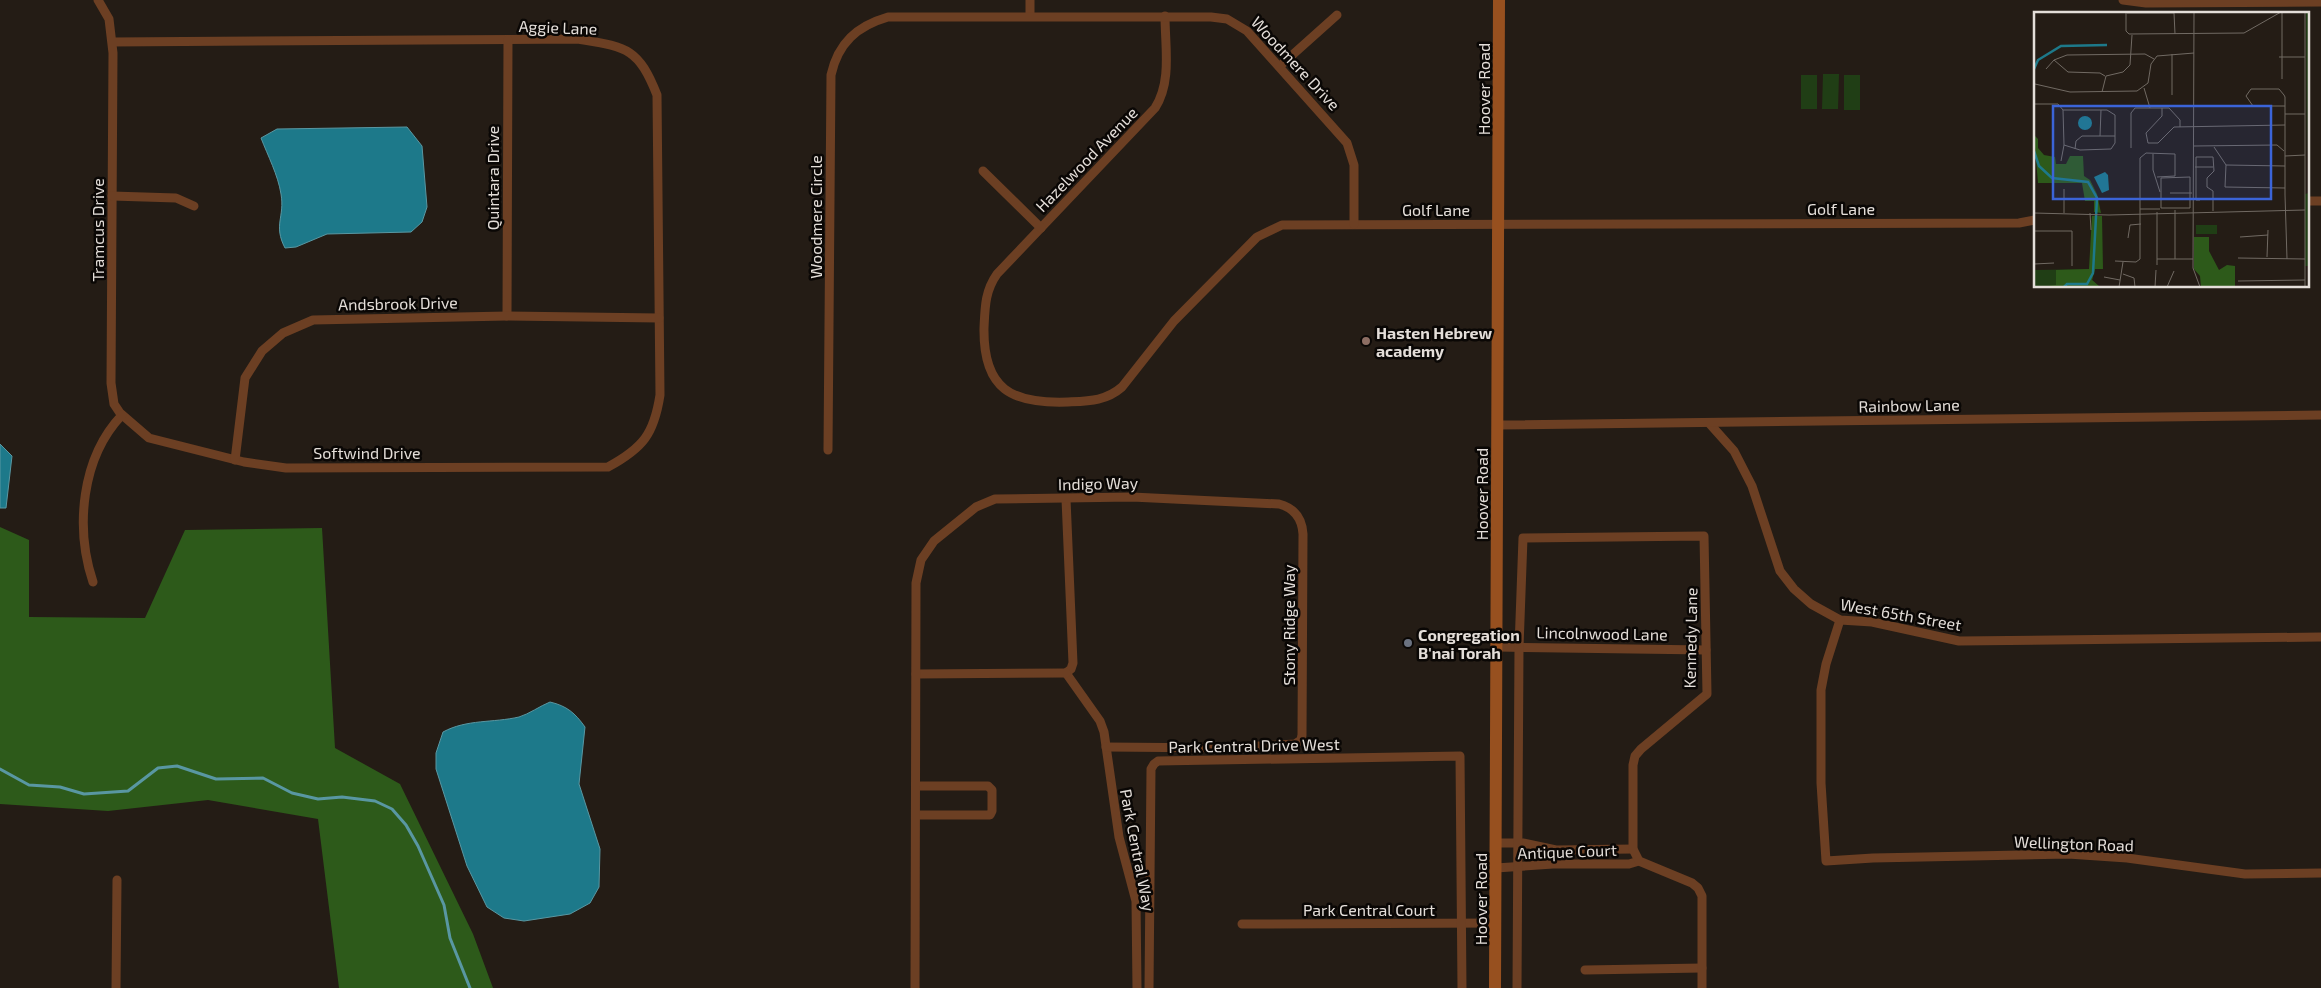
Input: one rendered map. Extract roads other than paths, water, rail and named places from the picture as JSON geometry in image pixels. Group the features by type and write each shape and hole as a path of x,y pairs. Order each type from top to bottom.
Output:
{"street":[{"name":"Tramcus Drive","path":"98,0 109,19 112,42 112,383 114,404 122,415"},
{"path":"1030,0 1030,16"},
{"name":"Hoover Road","path":"1495,988 1499,0"},
{"path":"2123,0 2146,3 2321,2"},
{"path":"1280,66 1337,15"},
{"name":"Woodmere Drive","path":"892,17 1165,16 1215,17 1238,23 1341,133 1351,149 1354,165 1354,224"},
{"name":"Hazelwood Avenue","path":"985,305 989,288 997,274 1157,104 1165,79 1165,16"},
{"name":"Woodmere Circle","path":"828,450 831,75 838,53 851,35 875,21 892,17"},
{"name":"Aggie Lane","path":"112,42 578,39 626,49 647,70 657,95 660,395 656,420 641,443 621,460"},
{"name":"Quintara Drive","path":"507,316 508,40"},
{"path":"983,172 1041,228"},
{"path":"112,196 176,198 194,206"},
{"path":"2308,201 2321,201"},
{"name":"Golf Lane","path":"985,305 985,357 992,374 1001,386 1016,396 1039,403 1094,401 1111,395 1122,387 1174,321 1264,232 1292,223 2019,223 2034,220"},
{"name":"Andsbrook Drive","path":"234,460 245,378 262,351 283,333 313,320 507,316 659,318"},
{"path":"93,582 84,546 84,500 102,442 109,429 122,415"},
{"name":"Softwind Drive","path":"122,415 149,438 234,460 286,468 608,467 621,460"},
{"name":"Rainbow Lane","path":"1498,425 2321,415"},
{"name":"West 65th Street","path":"1709,423 1734,451 1752,486 1780,571 1794,589 1811,604 1840,620 1872,622 1959,641 2321,637"},
{"name":"Indigo Way","path":"916,674 916,578 923,556 934,541 976,507 989,500 1000,498 1132,497 1279,504 1293,511"},
{"path":"915,988 916,674 1066,673 1071,669 1073,663 1066,499"},
{"name":"Stony Ridge Way","path":"1106,747 1225,748 1295,744 1300,742 1302,735 1304,534 1302,523 1293,511"},
{"name":"Kennedy Lane","path":"1519,647 1523,538 1704,536 1707,694 1635,756 1633,765 1633,849 1639,861"},
{"name":"Wellington Road","path":"1840,620 1826,664 1822,690 1821,783 1826,861 1873,858 2068,854 2127,858 2245,874 2321,873"},
{"name":"Lincolnwood Lane","path":"1497,647 1706,650"},
{"path":"1517,988 1519,647"},
{"name":"Park Central Way","path":"1066,673 1100,722 1104,732 1119,837 1136,902 1137,988"},
{"name":"Park Central Drive West","path":"1150,988 1151,769 1158,762 1460,756 1462,923"},
{"path":"916,786 988,786 992,790 992,811 990,815 916,815"},
{"name":"Antique Court","path":"1496,843 1518,843 1556,850 1633,849"},
{"path":"1639,861 1692,882 1702,896 1702,988"},
{"name":"Antique Court","path":"1496,868 1553,864 1630,864 1639,861"},
{"path":"116,988 117,880"},
{"path":"1462,923 1462,988"},
{"name":"Park Central Court","path":"1242,924 1496,923"},
{"path":"1585,970 1702,968"}],"water":[{"path":"407,127 422,146 427,207 422,222 411,232 327,234 296,247 285,248 280,233 282,202 280,187 261,138 277,129"},
{"path":"0,444 12,456 6,508 0,508"},
{"path":"550,702 570,711 585,727 579,784 600,849 599,887 590,903 570,914 524,921 504,918 487,907 467,866 436,769 436,753 443,732 471,723 519,717"}],"waterway":[{"path":"0,769 29,785 60,787 84,794 128,791 158,768 177,766 216,779 263,778 292,793 318,799 342,797 375,801 392,809 406,825 418,846 444,905 450,938 470,988"}],"place":[{"name":"Hasten Hebrew academy","path":"1366,341"},
{"name":"Congregation B'nai Torah","path":"1408,643"}]}
